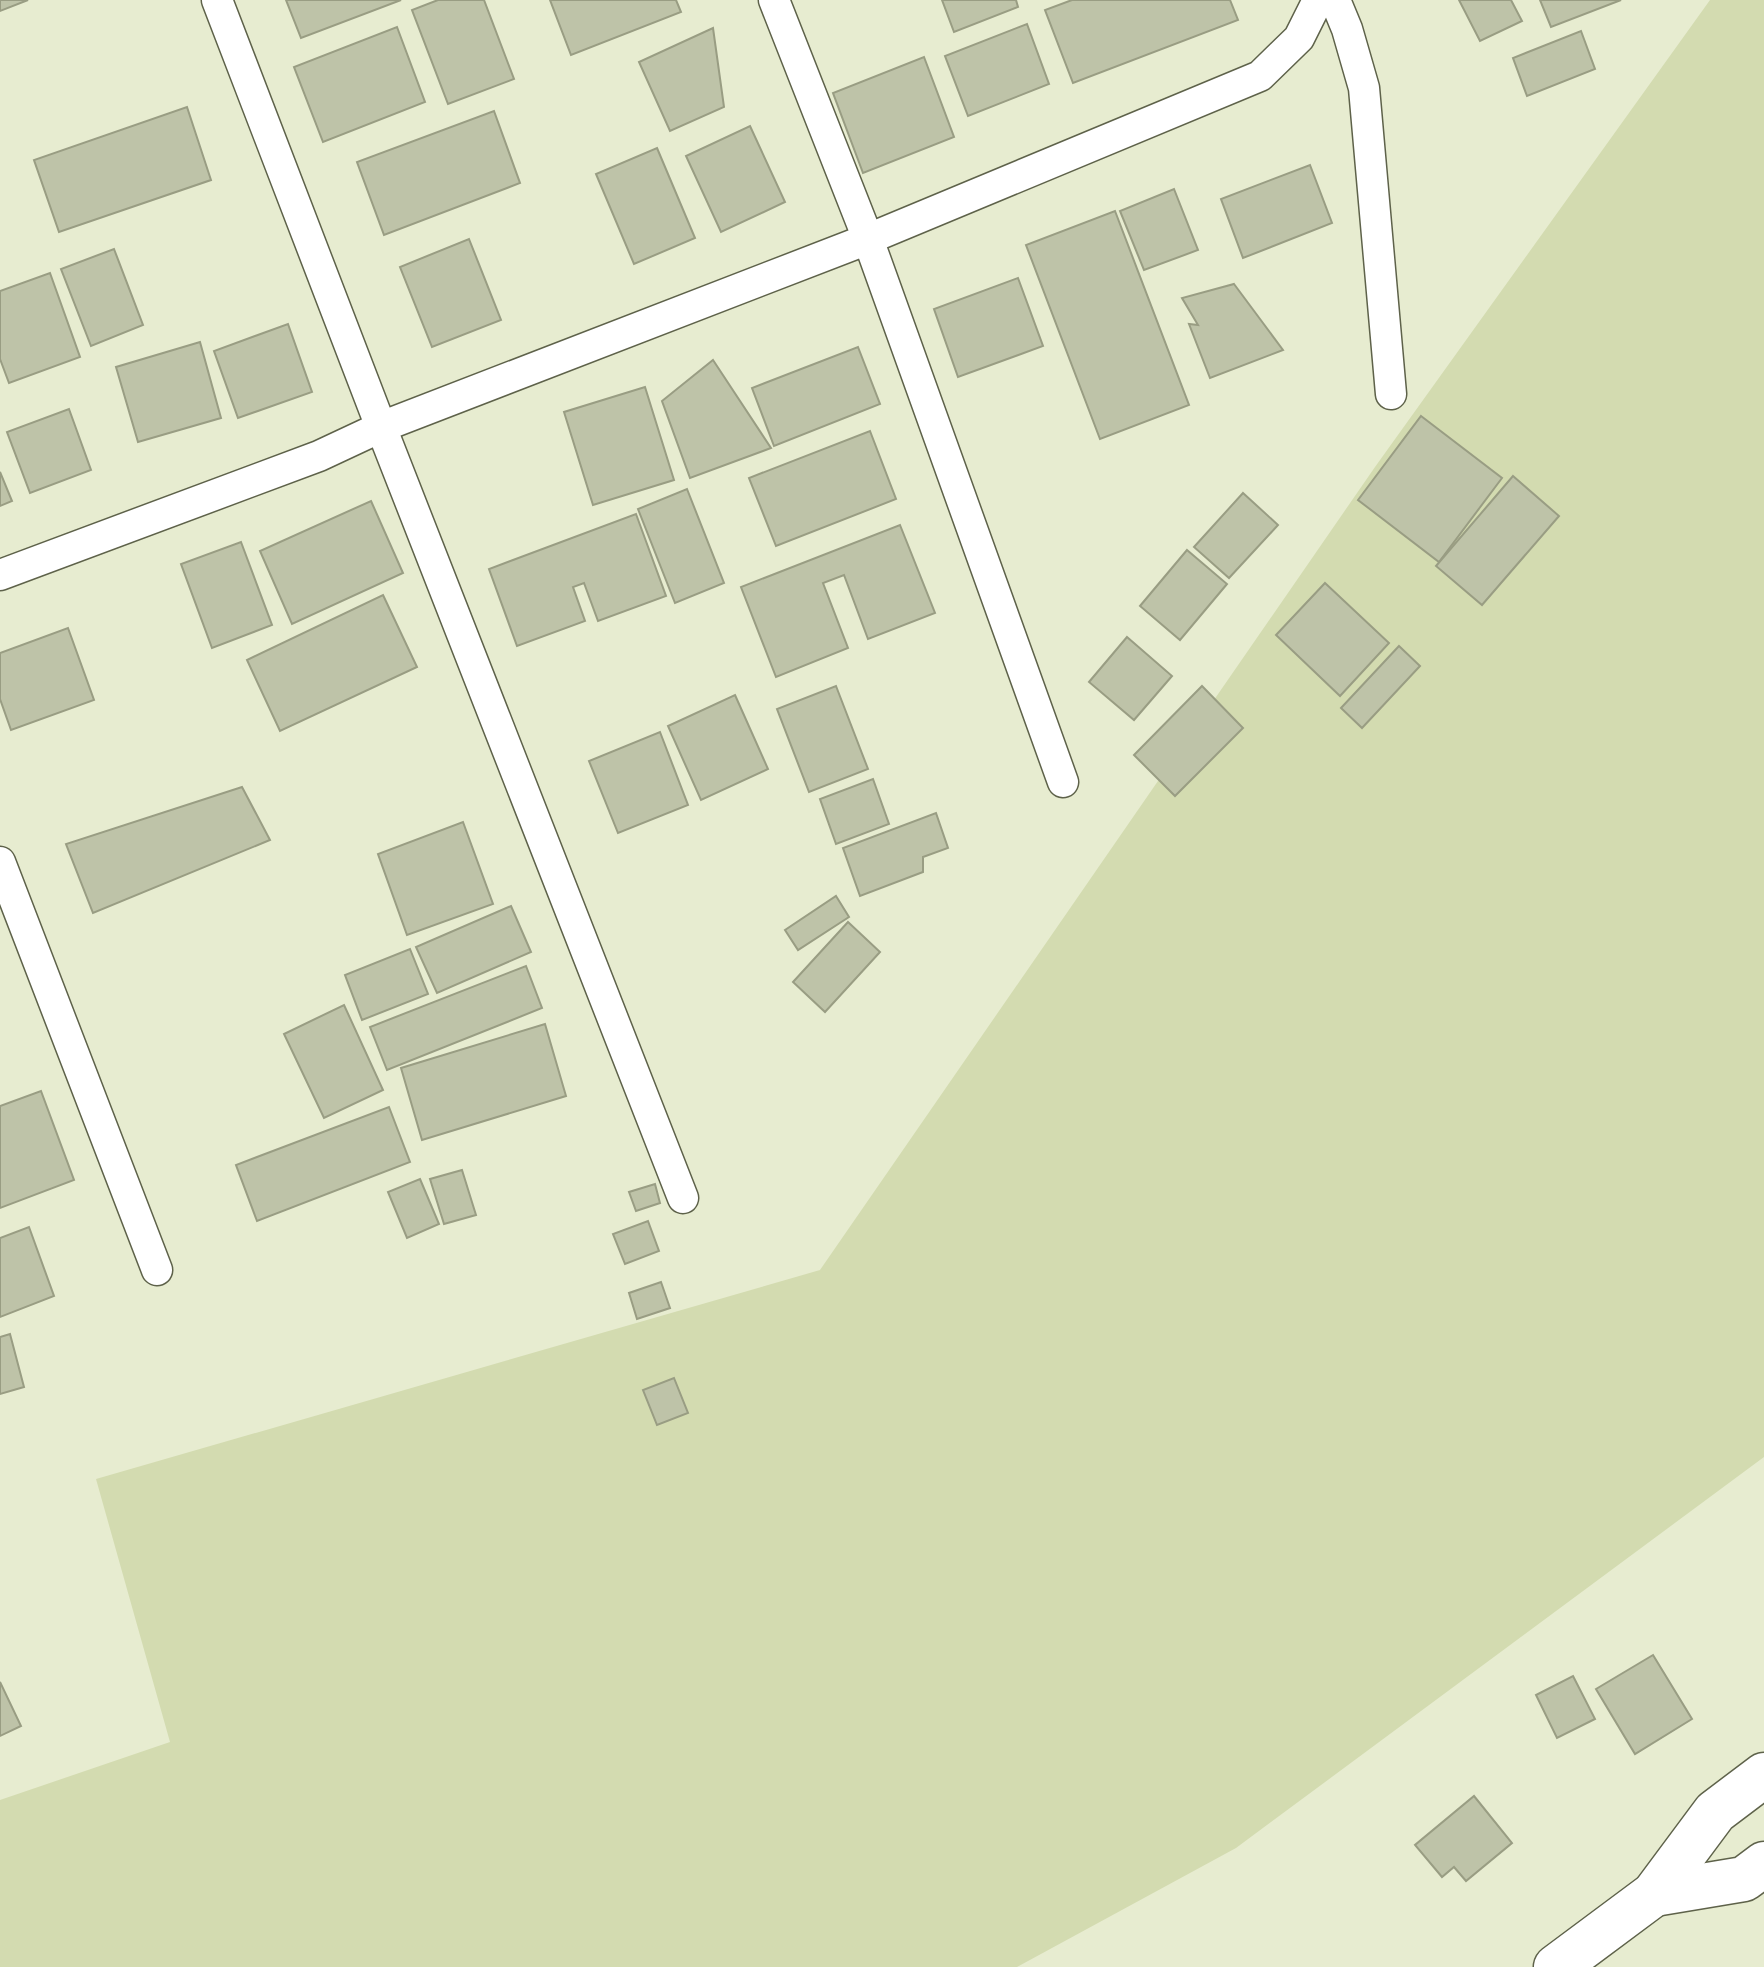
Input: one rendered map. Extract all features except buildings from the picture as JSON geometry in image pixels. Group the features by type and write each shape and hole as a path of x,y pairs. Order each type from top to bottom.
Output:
{"street":[{"path":"217,0 683,1198"},
{"path":"774,0 868,239 1063,782"},
{"path":"0,575 319,456 381,427 868,239 1260,76 1299,38 1318,0"},
{"path":"1335,0 1364,88 1391,394"},
{"path":"0,862 157,1270"},
{"path":"1559,1966 1654,1894 1715,1812 1764,1775"},
{"path":"1654,1894 1744,1879 1764,1864"}],"green space":[{"path":"1710,0 1764,0 1764,1457 1236,1848 1017,1967 0,1967 0,1800 170,1742 96,1479 820,1270 1375,467"}]}
